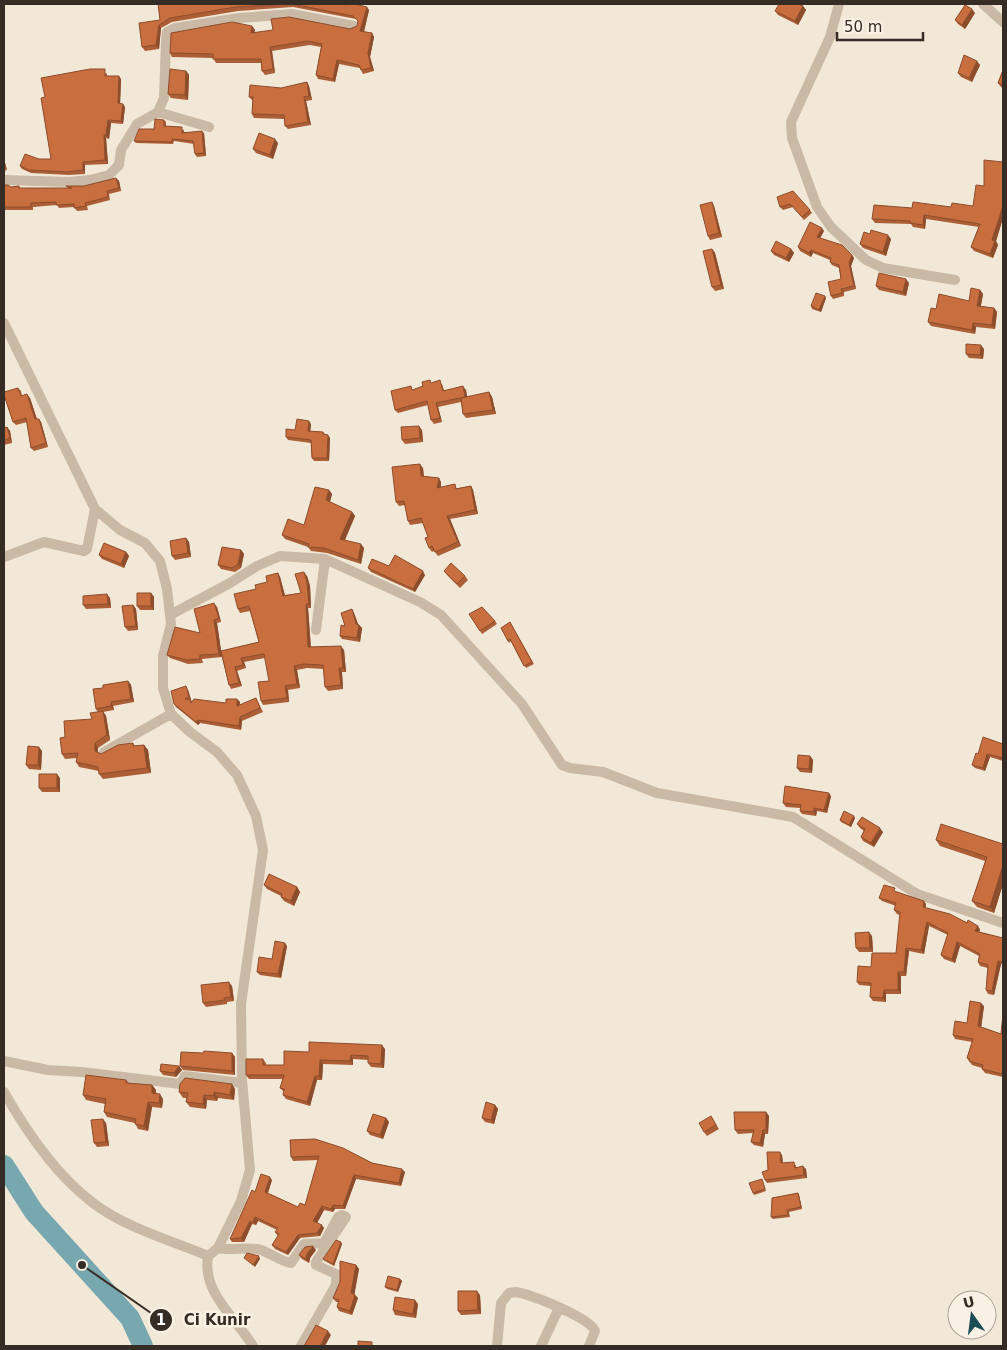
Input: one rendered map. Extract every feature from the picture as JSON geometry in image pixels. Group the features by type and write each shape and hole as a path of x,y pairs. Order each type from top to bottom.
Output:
{"street":[{"path":"839,4 830,37 791,122 792,138 817,208 831,227 871,263 883,268 956,280"},
{"path":"983,4 1003,22"},
{"path":"4,180 69,182 90,180 109,175 119,165 121,150 138,124 158,112 164,98 167,32 175,28 239,18 292,14 354,26"},
{"path":"158,112 209,127"},
{"path":"4,323 82,480 94,509 120,530 145,543 160,561 167,589 171,624 163,656 163,688 171,714 190,732 217,752 237,775 256,816 263,850 241,1004 242,1084 250,1170 241,1201 218,1248 208,1256 206,1269 210,1287 253,1346"},
{"path":"4,557 44,542 84,551 87,549 94,509"},
{"path":"170,615 230,583 256,566 280,556 325,559 420,602 441,615 522,704 556,759 562,765 603,772 657,794 794,817 917,894 1003,923"},
{"path":"316,630 325,559"},
{"path":"104,752 171,714"},
{"path":"4,1062 48,1070 82,1072 180,1084 185,1076 242,1084"},
{"path":"4,1092 33,1137 62,1174 92,1203 126,1222 208,1256"},
{"path":"218,1248 236,1251 251,1248 261,1250 291,1263 304,1244 324,1243 338,1218 342,1215 346,1217 316,1262 316,1265 336,1274 336,1285 301,1346"},
{"path":"497,1346 501,1303 508,1293 522,1294 559,1308 594,1328 594,1335 589,1346"},
{"path":"541,1346 559,1308"}],"building":[{"path":"158,4 288,4 236,7 170,18 159,25 156,45 142,47 139,23 160,20"},
{"path":"292,4 355,4 367,7 360,31 372,33 368,53 371,68 361,70 359,65 337,60 333,79 316,75 322,44 308,41 270,47 273,69 262,71 261,59 213,59 213,54 170,53 171,33 232,22 252,26 251,33 273,30 271,19 289,17 350,29 357,26 358,21 353,16"},
{"path":"779,4 798,4 803,6 795,21 775,11"},
{"path":"965,5 972,9 962,25 955,20"},
{"path":"964,55 977,61 969,78 958,73"},
{"path":"90,69 105,69 105,76 119,76 118,103 123,104 121,121 108,120 106,135 104,135 105,160 83,162 83,170 67,172 29,170 20,166 25,154 39,159 51,159 41,98 45,97 41,78"},
{"path":"170,69 186,71 185,95 168,94"},
{"path":"1003,70 1003,85 998,83"},
{"path":"307,82 309,96 304,97 308,122 285,126 284,115 252,114 253,97 249,97 250,85 281,88"},
{"path":"155,119 164,120 164,126 182,127 182,133 202,131 204,153 195,154 193,141 172,139 172,142 134,141 139,129 154,129"},
{"path":"259,133 275,139 270,155 253,149"},
{"path":"984,160 1003,162 1003,206 992,240 995,241 990,254 971,247 980,224 924,215 923,225 910,223 910,221 872,219 874,205 912,208 913,202 951,207 952,203 973,206 976,185 984,186"},
{"path":"116,178 119,188 107,191 108,197 85,203 86,206 74,208 74,204 56,205 56,202 31,203 31,207 4,207 4,185 11,187 19,186 19,188 72,188 66,186 84,186"},
{"path":"793,191 810,210 802,217 790,204 780,207 777,197"},
{"path":"712,202 719,233 708,236 700,205"},
{"path":"810,222 822,228 817,237 842,245 852,255 849,263 854,286 841,289 842,293 831,296 828,282 841,279 839,265 830,262 831,258 811,250 809,253 798,247"},
{"path":"871,230 888,235 883,252 860,244 864,232 870,234"},
{"path":"776,241 791,249 786,258 771,251"},
{"path":"712,249 721,285 712,287 703,251"},
{"path":"879,273 906,279 903,292 876,286"},
{"path":"971,288 980,290 977,306 994,308 992,325 973,323 972,330 928,322 931,308 936,309 939,294 969,301"},
{"path":"816,293 825,296 819,310 811,306"},
{"path":"966,344 981,345 980,355 966,354"},
{"path":"430,380 431,383 440,380 443,391 463,386 465,397 436,403 440,418 431,420 427,401 395,410 391,391 411,386 412,390 423,386 422,382"},
{"path":"18,388 21,396 27,394 35,419 39,419 46,443 31,448 26,418 13,422 4,392"},
{"path":"489,392 493,410 463,414 461,398"},
{"path":"297,419 309,421 308,431 323,432 323,434 328,435 327,458 312,458 311,440 286,437 286,429 295,430"},
{"path":"419,426 420,438 402,440 401,427"},
{"path":"7,427 10,438 4,440 4,428"},
{"path":"420,464 421,476 439,478 437,488 455,484 456,489 471,486 475,510 447,516 458,542 435,552 432,546 429,548 425,538 428,537 421,518 408,521 404,501 396,502 392,467"},
{"path":"315,487 329,490 326,500 352,512 340,539 361,544 358,560 324,548 308,547 309,544 282,535 288,519 304,525"},
{"path":"186,538 188,553 172,556 170,541"},
{"path":"104,543 126,552 121,564 99,555"},
{"path":"222,547 241,550 238,564 232,568 218,565"},
{"path":"395,555 423,571 413,589 368,568 372,559 389,566"},
{"path":"451,563 465,576 457,584 444,571"},
{"path":"304,572 309,604 306,604 308,647 341,646 343,668 339,668 341,685 325,687 323,665 304,664 294,666 297,684 285,686 287,698 261,701 258,682 269,681 264,654 241,658 243,665 235,667 239,683 229,685 221,651 259,642 249,606 238,609 234,594 256,589 255,585 267,582 266,576 278,573 283,596 301,593 295,574"},
{"path":"137,593 151,593 151,606 137,606"},
{"path":"107,594 108,604 83,605 83,596"},
{"path":"214,603 219,618 214,620 219,654 200,655 200,659 186,660 167,655 175,627 200,633 194,609"},
{"path":"133,605 136,626 125,627 122,606"},
{"path":"482,607 495,621 480,631 469,614"},
{"path":"352,609 356,624 359,625 357,638 340,636 341,625 345,626 341,613"},
{"path":"510,622 532,662 524,666 510,639 508,641 501,628"},
{"path":"128,681 131,699 111,702 111,706 96,709 93,689 103,688 103,685"},
{"path":"186,686 189,697 185,699 189,699 191,703 194,699 226,703 226,699 237,699 237,706 256,698 260,708 240,717 239,726 198,720 196,722 174,704 171,691"},
{"path":"103,711 107,735 95,743 95,751 101,754 118,745 133,743 133,746 144,745 147,768 99,774 98,767 76,762 78,753 62,754 60,738 65,737 64,721 92,719 90,713"},
{"path":"983,737 1003,744 1003,758 987,754 983,768 972,765 976,753 978,754"},
{"path":"28,746 39,747 38,765 26,765"},
{"path":"798,755 810,756 809,769 797,768"},
{"path":"39,774 57,774 57,788 39,788"},
{"path":"785,786 829,793 824,810 814,808 814,812 800,811 801,805 783,803"},
{"path":"844,811 854,816 849,825 840,820"},
{"path":"862,817 880,828 871,843 861,837 865,829 857,824"},
{"path":"941,824 1003,844 1003,865 990,907 972,901 987,857 936,840"},
{"path":"269,874 297,887 291,901 281,897 282,894 264,885"},
{"path":"884,885 895,888 894,891 924,901 923,907 950,914 967,923 968,920 978,926 975,931 1003,938 1003,962 998,961 992,991 986,990 988,965 978,962 980,954 957,942 952,959 941,955 948,933 927,922 921,950 906,948 904,972 898,972 898,990 884,990 883,998 870,997 871,983 857,982 858,966 871,967 872,953 896,953 900,912 894,910 896,903 879,898"},
{"path":"869,932 870,948 856,948 855,933"},
{"path":"275,941 285,943 278,974 257,972 259,957 272,959"},
{"path":"229,982 231,997 224,998 225,1000 203,1003 201,985"},
{"path":"970,1001 981,1003 978,1026 1001,1034 1003,1014 1003,1074 982,1069 983,1065 969,1061 970,1059 967,1058 973,1039 953,1035 955,1021 967,1023"},
{"path":"309,1042 382,1045 381,1064 368,1063 368,1056 351,1055 350,1061 320,1060 319,1076 315,1076 307,1102 283,1095 284,1089 280,1088 284,1075 246,1075 246,1059 263,1059 263,1065 284,1065 284,1051 309,1052"},
{"path":"204,1051 232,1053 232,1071 180,1066 181,1052 203,1053"},
{"path":"161,1064 179,1066 174,1073 160,1071"},
{"path":"86,1075 126,1080 126,1083 152,1085 152,1093 160,1094 159,1103 148,1102 144,1126 135,1124 136,1119 104,1112 106,1099 83,1095"},
{"path":"185,1078 232,1084 230,1095 214,1092 214,1096 204,1095 203,1104 186,1102 188,1093 179,1092 180,1084"},
{"path":"486,1102 495,1105 491,1120 482,1118"},
{"path":"734,1112 766,1112 766,1130 763,1130 760,1143 751,1142 754,1130 735,1130"},
{"path":"373,1114 386,1118 380,1135 367,1131"},
{"path":"711,1116 716,1125 704,1132 699,1123"},
{"path":"103,1119 106,1142 94,1143 91,1120"},
{"path":"315,1139 343,1148 372,1163 402,1169 399,1183 354,1175 343,1206 333,1205 331,1209 322,1206 313,1221 322,1225 317,1233 298,1235 286,1252 272,1245 279,1234 275,1232 278,1228 255,1217 253,1222 250,1221 241,1238 230,1239 252,1190 255,1192 261,1174 270,1177 265,1192 298,1207 300,1203 305,1205 319,1156 291,1157 290,1140"},
{"path":"767,1152 780,1152 781,1163 794,1162 795,1168 803,1166 804,1175 765,1180 762,1172 768,1170"},
{"path":"762,1179 765,1189 753,1193 749,1183"},
{"path":"798,1193 801,1207 787,1210 788,1215 771,1217 772,1198"},
{"path":"336,1240 341,1242 333,1264 323,1259"},
{"path":"313,1246 306,1259 299,1255 305,1247"},
{"path":"247,1253 259,1256 253,1265 244,1258"},
{"path":"340,1261 356,1265 351,1293 355,1295 350,1311 337,1307 339,1300 333,1298 340,1282"},
{"path":"388,1276 400,1279 397,1290 385,1287"},
{"path":"458,1291 477,1291 478,1310 458,1311"},
{"path":"395,1297 415,1300 413,1314 393,1310"},
{"path":"316,1325 328,1331 320,1346 304,1346"},
{"path":"358,1341 372,1342 372,1346 358,1346"}],"waterway":[{"path":"4,1165 34,1212 130,1318 143,1346"}],"place":[{"name":"Ci Kunir","path":"82,1265"}]}
